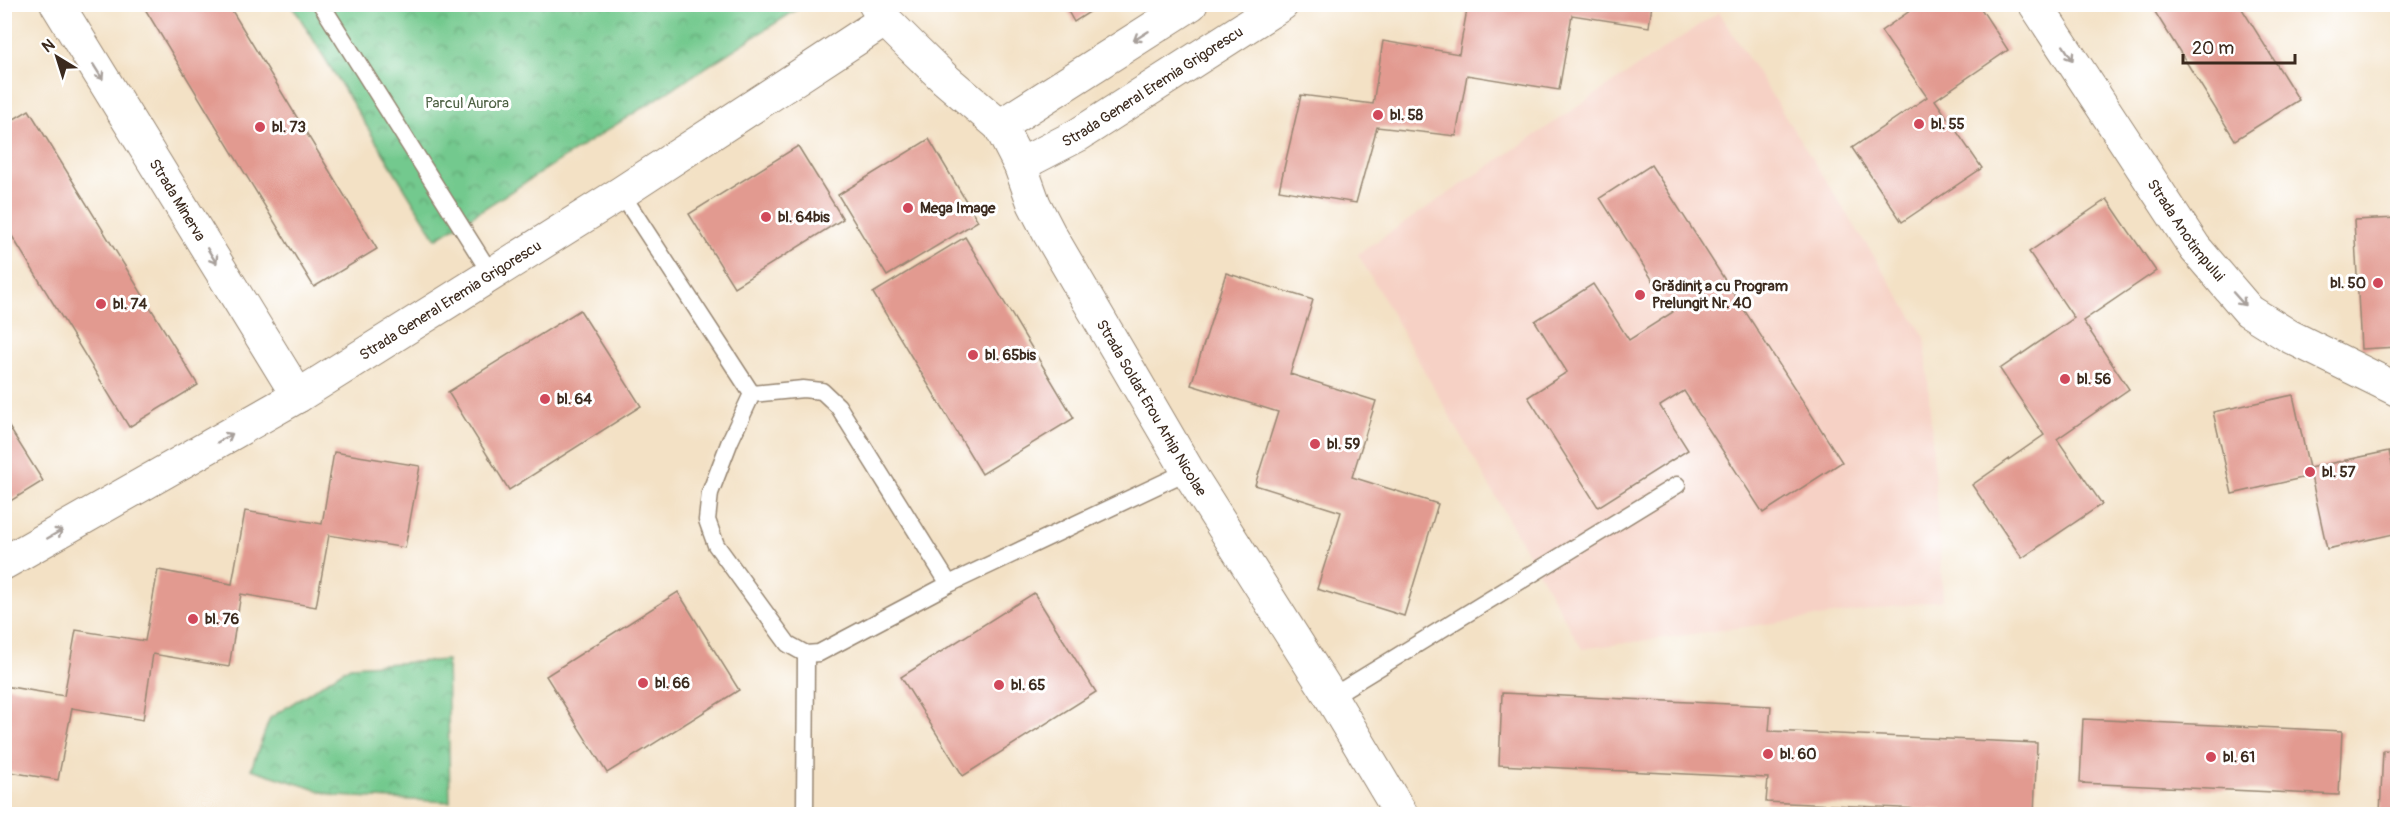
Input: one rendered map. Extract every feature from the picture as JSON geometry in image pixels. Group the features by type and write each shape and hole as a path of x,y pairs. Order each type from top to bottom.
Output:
{"street":[{"name":"Strada Minerva","path":"57,4 298,396"},
{"path":"1000,126 1191,4"},
{"name":"Strada General Eremia Grigorescu","path":"1020,165 1078,135 1282,4"},
{"name":"Strada Anotimpului","path":"2036,4 2195,248 2249,311 2289,336 2397,390"},
{"name":"Strada General Eremia Grigorescu","path":"4,563 298,396 621,193 880,12"},
{"name":"Strada Soldat Erou Arhip Nicolae","path":"880,12 945,79 1000,126 1020,165 1034,204 1049,233 1188,471 1331,697 1401,814"}],"lane":[{"path":"321,4 491,274"},
{"path":"621,193 752,394"},
{"path":"752,394 803,389 822,391 838,406 950,584"},
{"path":"752,394 730,441 710,493 707,520 716,545 788,644 806,654 819,653 950,584 1188,471"},
{"path":"1331,697 1677,484"},
{"path":"805,814 806,654"}],"shaded area":[{"name":"Grădinița cu Program Prelungit Nr. 40","path":"1719,12 1925,337 1943,600 1582,649 1358,254"}],"green space":[{"name":"Parcul Aurora","path":"292,5 804,5 436,239"},
{"path":"447,660 450,802 336,796 251,769 270,718 350,666"}],"building":[{"name":"bl. 73","path":"142,4 228,4 377,249 314,287"},
{"path":"1064,4 1102,4 1074,22"},
{"name":"bl. 58","path":"1468,4 1652,4 1649,27 1572,15 1559,90 1467,75 1456,136 1377,127 1356,203 1279,190 1301,95 1373,104 1383,41 1459,54"},
{"name":"bl. 55","path":"1920,4 1978,4 2008,50 1935,100 1982,168 1902,222 1852,148 1927,97 1881,31"},
{"path":"2150,4 2239,4 2299,100 2235,140"},
{"name":"bl. 74","path":"29,110 198,385 129,427 4,223 4,125"},
{"name":"Mega Image","path":"929,139 978,221 887,276 838,195"},
{"name":"bl. 64bis","path":"798,146 843,219 734,287 689,214"},
{"name":"Grădinița cu Program Prelungit Nr. 40","path":"1651,165 1842,462 1763,513 1684,391 1660,406 1688,450 1598,507 1528,397 1567,372 1535,321 1593,284 1629,340 1673,312 1600,198"},
{"name":"bl. 56","path":"2107,199 2156,271 2083,321 2129,389 2057,439 2102,504 2022,558 1972,485 2044,435 2000,369 2074,318 2029,252"},
{"name":"bl. 50","path":"2398,218 2398,347 2361,349 2354,220"},
{"name":"bl. 65bis","path":"965,237 1074,418 982,474 873,293"},
{"name":"bl. 59","path":"1226,273 1313,300 1290,374 1376,401 1352,477 1438,504 1404,616 1317,589 1341,512 1255,485 1278,412 1191,385"},
{"name":"bl. 64","path":"580,310 641,406 509,490 448,392"},
{"name":"bl. 57","path":"2293,395 2309,468 2389,451 2398,489 2398,533 2327,549 2311,476 2232,494 2213,412"},
{"path":"4,419 43,481 4,505"},
{"name":"bl. 76","path":"334,452 420,466 405,548 329,535 316,607 241,594 229,667 153,654 143,720 72,708 58,780 4,771 4,686 64,696 76,630 145,641 158,570 232,584 245,511 322,524"},
{"name":"bl. 66","path":"678,592 739,690 607,773 546,676"},
{"name":"bl. 65","path":"1034,593 1096,692 963,776 901,677"},
{"name":"bl. 60","path":"1502,693 1771,706 1769,731 2037,743 2034,814 1766,802 1768,778 1499,765"},
{"name":"bl. 61","path":"2083,719 2342,731 2339,795 2080,783"},
{"path":"2383,750 2398,751 2398,814 2380,814"}],"place":[{"name":"bl. 58","path":"1378,115"},
{"name":"bl. 55","path":"1919,124"},
{"name":"bl. 73","path":"260,127"},
{"name":"Mega Image","path":"908,208"},
{"name":"bl. 64bis","path":"766,217"},
{"name":"bl. 50","path":"2378,283"},
{"name":"Grădinița cu Program Prelungit Nr. 40","path":"1640,295"},
{"name":"bl. 74","path":"101,304"},
{"name":"bl. 65bis","path":"973,355"},
{"name":"bl. 56","path":"2065,379"},
{"name":"bl. 64","path":"545,399"},
{"name":"bl. 59","path":"1315,444"},
{"name":"bl. 57","path":"2310,472"},
{"name":"bl. 76","path":"193,619"},
{"name":"bl. 66","path":"643,683"},
{"name":"bl. 65","path":"999,685"},
{"name":"bl. 60","path":"1768,754"},
{"name":"bl. 61","path":"2211,757"}]}
